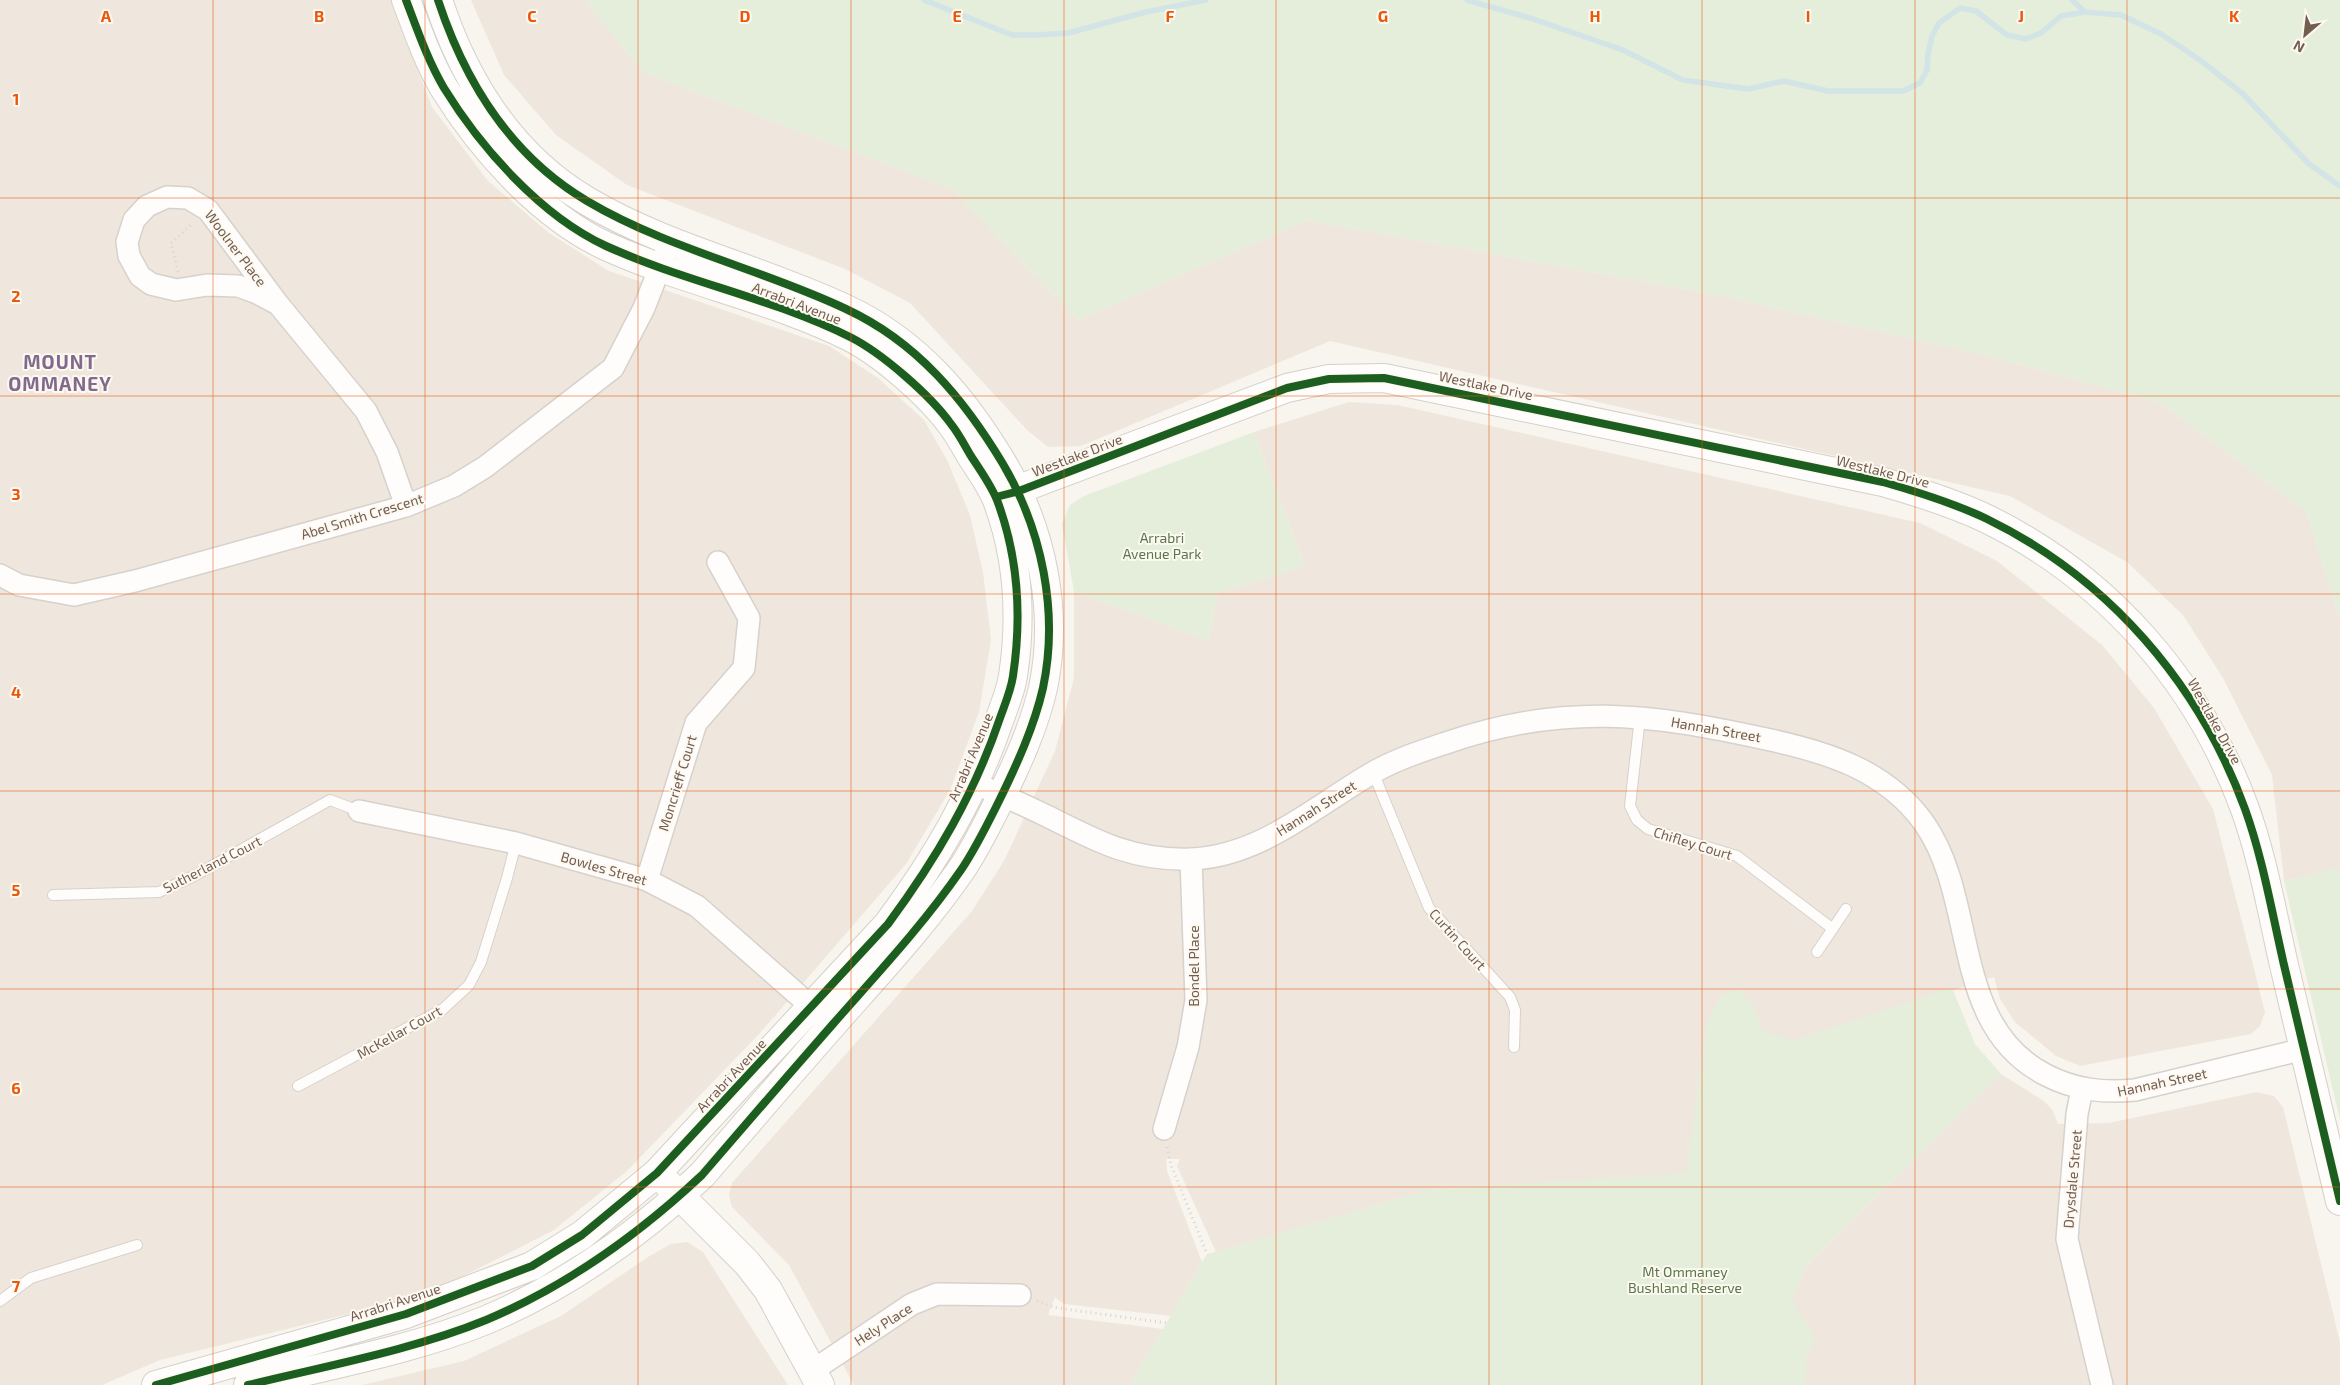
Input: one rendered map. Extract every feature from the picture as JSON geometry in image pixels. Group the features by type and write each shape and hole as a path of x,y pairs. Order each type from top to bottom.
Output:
{"street":[{"name":"Arrabri Avenue","path":"156,1385 406,1314 532,1266 582,1235 657,1173 893,917 949,835 991,745 1013,679 1019,616 1007,494 951,423 907,378 853,339 797,314 606,246 586,235 537,198 513,177 496,158 443,86 406,0"},
{"name":"Arrabri Avenue","path":"248,1385 424,1340 486,1320 540,1293 593,1263 640,1230 680,1196 702,1175 895,954 936,904 963,866 1002,795 1033,722 1043,688 1048,656 1048,606 1039,547 1007,494 966,406 932,368 907,347 849,310 635,225 583,199 545,170 511,138 470,78 450,35 438,0"},
{"name":"Woolner Place","path":"278,304 255,292 238,286 207,285 182,290 160,288 147,282 140,276 131,262 128,252 131,226 142,209 162,198 181,196 198,202 208,210 278,304 370,417 387,452 406,506"},
{"name":"Abel Smith Crescent","path":"0,575 19,585 74,595 135,581 406,506 454,486 473,475 613,368 644,308 670,239"},
{"name":"Westlake Drive","path":"1007,494 1287,388 1329,379 1384,378 1883,482 1939,499 1978,515 2030,542 2108,600 2172,670 2226,761 2256,844 2340,1202"},
{"name":"Moncrieff Court","path":"648,880 696,723 744,668 749,618 718,562"},
{"name":"Hannah Street","path":"974,783 1113,849 1151,856 1191,859 1226,855 1256,845 1392,762 1488,729 1552,718 1594,715 1640,716 1694,724 1800,746 1839,758 1885,783 1902,798 1923,822 1942,852 1978,993 1992,1024 2019,1059 2055,1080 2082,1089 2114,1092 2135,1090 2304,1049"},
{"name":"Bowles Street","path":"359,811 516,843 648,880 697,906 832,1025"},
{"name":"Bondel Place","path":"1164,1129 1188,1047 1196,1000 1191,859"},
{"name":"Drysdale Street","path":"2082,1089 2077,1114 2067,1239 2102,1385"},
{"path":"657,1173 747,1264 768,1290 816,1378"},
{"name":"Hely Place","path":"816,1378 912,1304 937,1294 1020,1295"}],"lane":[{"name":"Chifley Court","path":"1640,716 1630,806 1638,820 1648,829 1737,856 1833,929"},
{"name":"Curtin Court","path":"1373,772 1429,908 1510,997 1515,1010 1514,1047"},
{"name":"Sutherland Court","path":"53,895 159,892 194,876 330,800 359,811"},
{"name":"McKellar Court","path":"298,1086 443,1008 469,985 481,962 516,843"},
{"path":"1817,952 1846,910"},
{"path":"0,1301 31,1278 137,1245"}],"path":[{"path":"182,290 171,243 208,210"},
{"path":"1164,1129 1171,1165 1207,1254"},
{"path":"1020,1295 1057,1308 1166,1323"}],"shaded area":[{"path":"0,0 391,0 432,107 488,181 549,233 609,271 829,346 878,378 924,420 947,460 970,515 983,572 991,640 979,712 950,790 906,864 760,1033 628,1170 554,1230 446,1285 377,1307 160,1360 102,1385 0,1385"},
{"path":"471,0 585,0 643,72 952,189 1078,320 1307,220 1727,297 1989,356 2161,403 2306,511 2340,619 2340,868 2284,881 2272,775 2223,678 2183,615 2127,562 2010,496 1330,341 1081,446 1048,447 1027,430 910,303 845,269 627,185 556,135 504,75"},
{"path":"1349,402 1398,405 1920,523 1997,561 2102,645 2154,708 2213,809 2265,1012 2260,1026 2251,1034 2080,1066 2056,1056 2015,1022 2000,999 1994,977 1715,1067 1686,1174 1428,1190 1216,1252 1177,1166 1180,1159 1166,1159 1167,1171 1202,1262 1171,1316 1064,1304 1055,1297 1048,1315 1163,1329 1130,1385 854,1385 789,1265 732,1207 729,1195 732,1183 972,911 1004,861 1055,751 1074,678 1074,591 1209,641 1217,593 1305,566 1254,432"},
{"path":"2001,1074 2044,1101 2053,1111 2058,1124 2109,1123 2257,1092 2274,1096 2283,1107 2340,1342 2340,1385 1761,1385 1805,1267"},
{"path":"687,1242 703,1252 788,1385 362,1385 464,1361 561,1316 648,1257 671,1244"}],"green space":[{"path":"585,0 2340,0 2340,619 2306,511 2161,403 1989,356 1727,297 1307,220 1078,320 952,189 643,72"},
{"name":"Arrabri Avenue Park","path":"1254,432 1305,566 1217,593 1209,641 1074,591 1062,524 1070,505 1084,496"},
{"path":"2340,868 2340,1120 2284,881"},
{"name":"Mt Ommaney Bushland Reserve","path":"1952,988 1975,1044 2001,1074 1805,1267 1792,1303 1813,1332 1815,1344 1806,1355 1806,1385 1130,1385 1207,1254 1428,1190 1686,1173 1707,1023 1721,995 1741,990 1755,1009 1763,1032 1794,1040"}],"waterway":[{"path":"924,0 1012,35 1068,33 1146,12 1206,0"},
{"path":"1467,0 1530,18 1623,50 1683,80 1748,89 1784,81 1828,91 1903,91 1920,83 1927,70 1932,36 1939,23 1960,8 1976,11 2007,35 2026,39 2041,33 2061,16 2085,12 2121,15 2161,34 2200,60 2243,94 2309,164 2340,186"},
{"path":"2072,0 2085,12"}],"cycle path":[{"path":"156,1385 406,1314 532,1266 582,1235 657,1173 888,924 938,851 966,800 990,746 1012,681 1017,631 1016,586 1014,564 1004,521 989,483 957,432 931,400 876,353 850,337 790,311 636,259 606,246 558,217 514,178 459,111 433,67 406,0"},
{"path":"248,1385 399,1349 458,1331 486,1320 573,1275 627,1238 678,1197 702,1175 899,949 961,870 986,826 1024,745 1039,703 1047,659 1048,601 1044,572 1028,516 1017,489 988,440 937,374 917,355 872,322 814,295 682,246 618,218 560,183 535,162 494,114 462,60 438,0"},
{"path":"996,497 1019,491 1287,388 1329,379 1384,378 1883,482 1949,503 1987,519 2031,543 2072,571 2110,603 2144,639 2175,677 2202,719 2226,763 2245,809 2262,867 2340,1201"}],"district":[{"name":"MOUNT OMMANEY","path":"60,372"}]}
